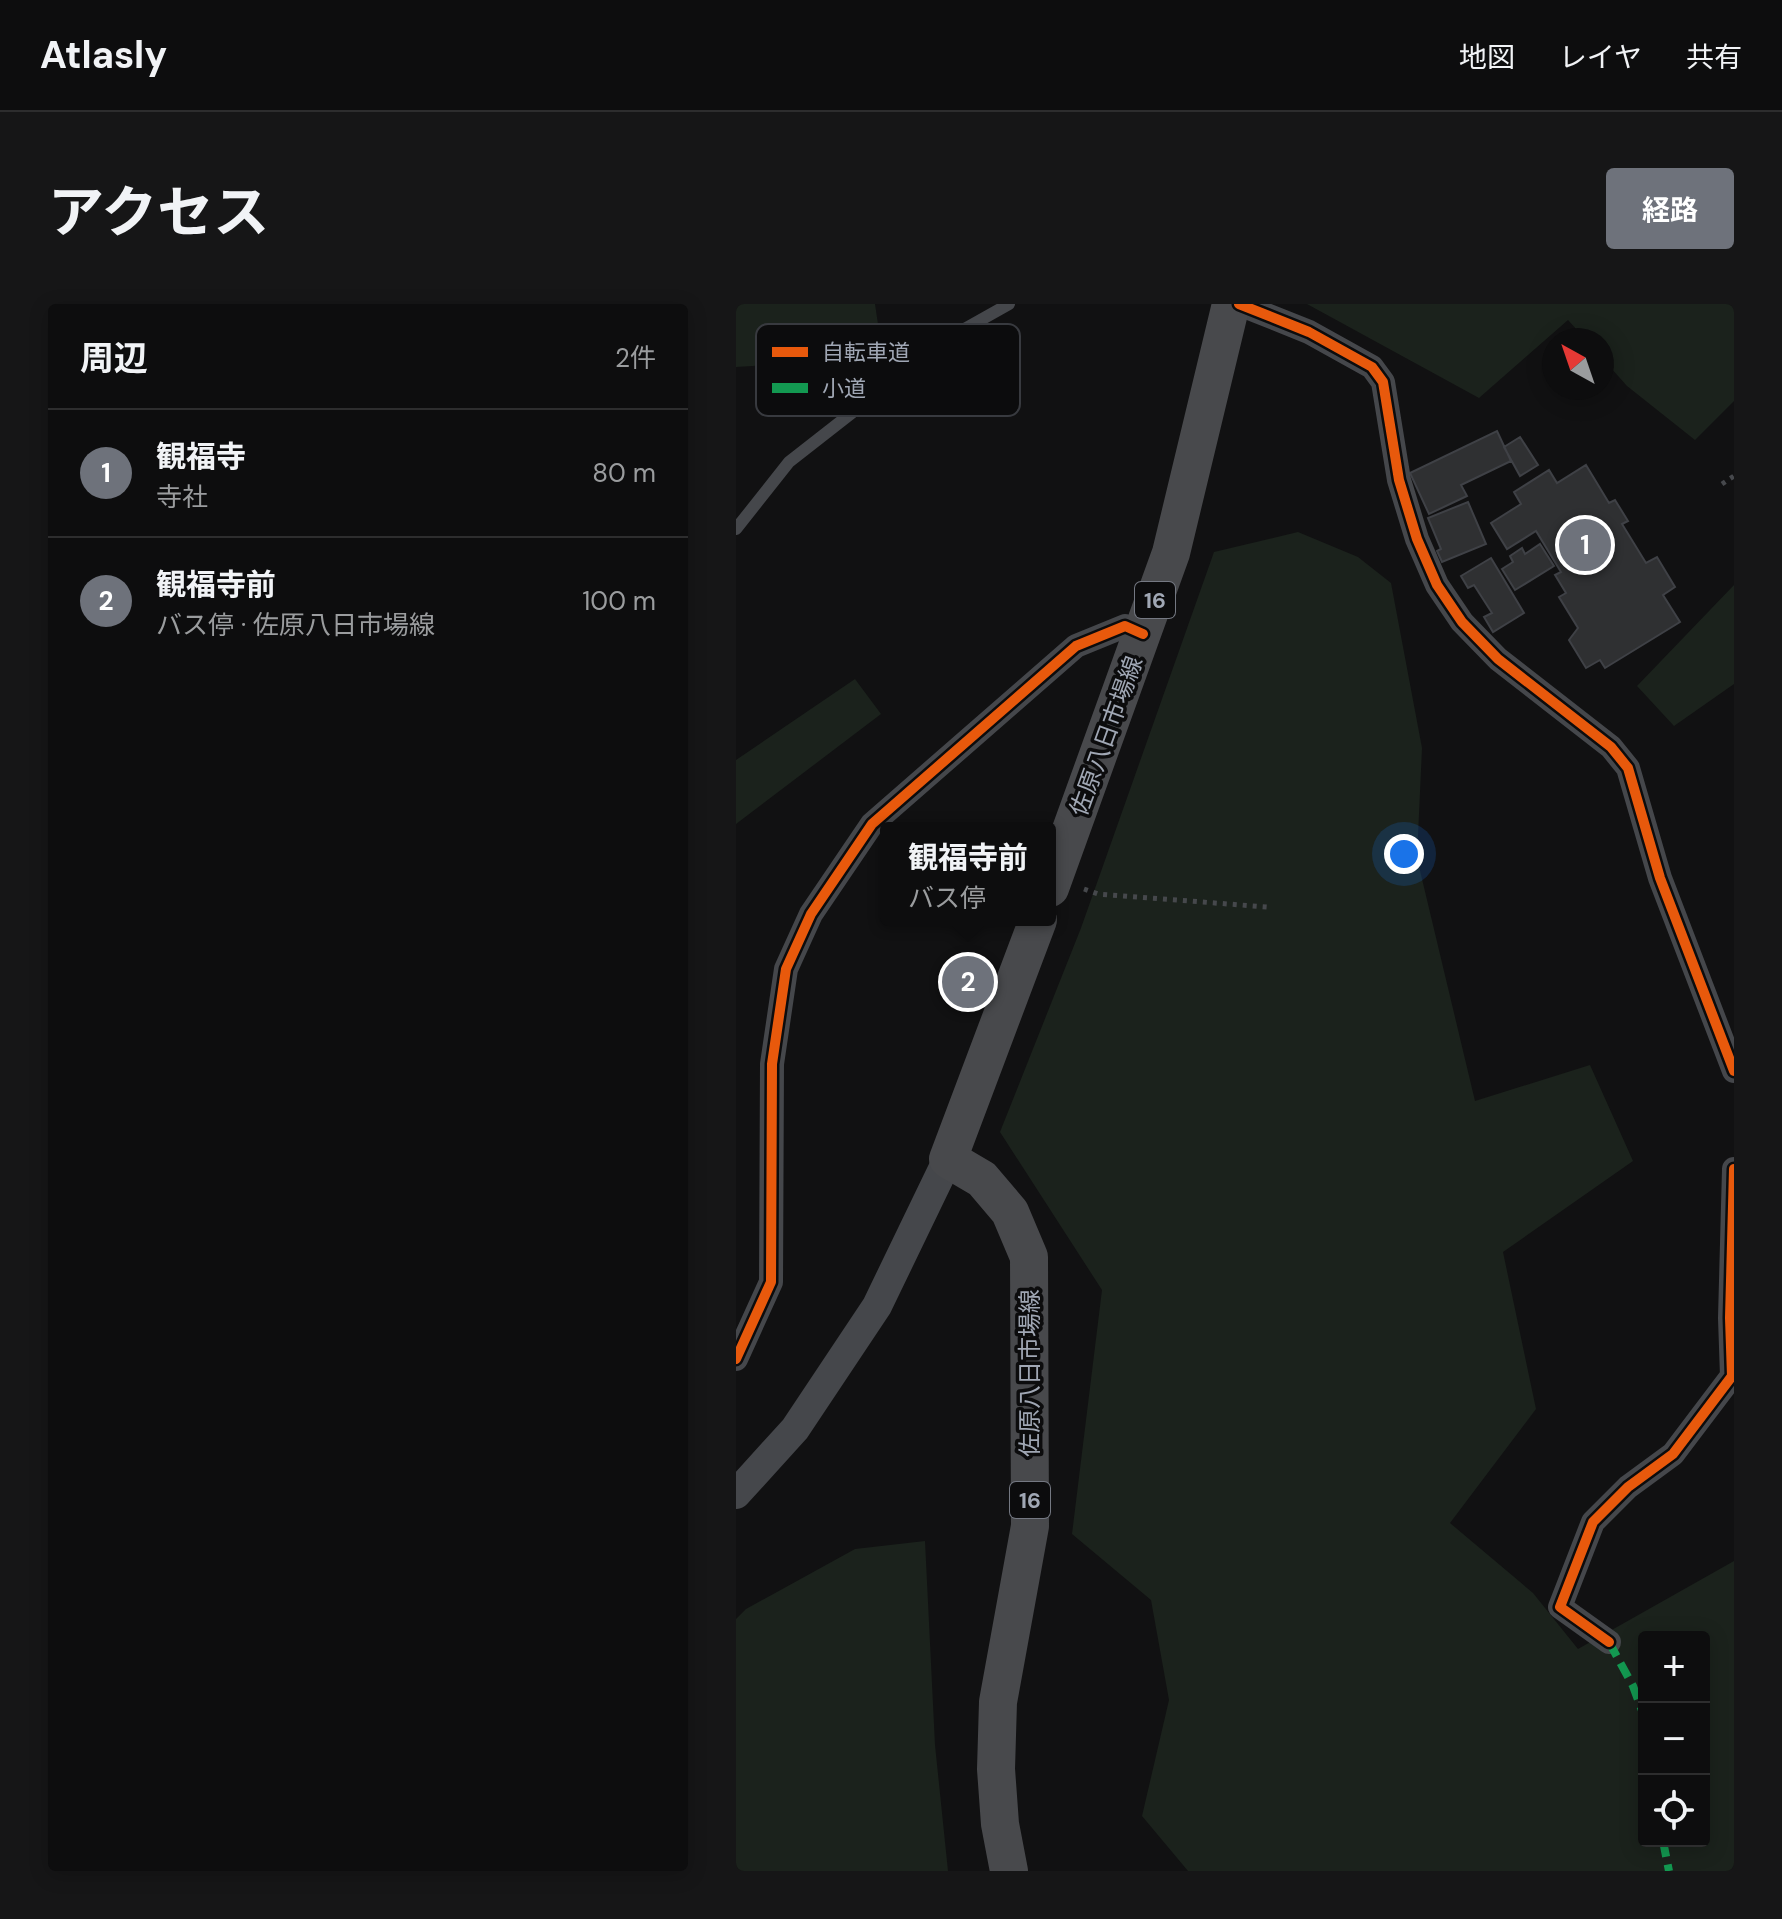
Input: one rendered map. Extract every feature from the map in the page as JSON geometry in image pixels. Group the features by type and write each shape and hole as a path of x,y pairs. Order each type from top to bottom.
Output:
{"main road":[{"name":"佐原八日市場線","path":"1056,872 1143,634 1188,490 1231,304"},
{"path":"948,1159 1036,926"},
{"name":"佐原八日市場線","path":"948,1159 982,1179 1010,1212 1029,1257 1030,1526 998,1702 996,1769 1000,1824 1009,1871"}],"street":[{"path":"1239,304 1309,332 1372,367 1383,382 1399,480 1417,539 1437,585 1462,622 1498,659 1611,747 1628,768 1660,878 1734,1071"},
{"path":"736,1359 771,1282 772,1064 786,969 811,914 872,824 1010,701 1076,646 1125,626 1143,634"},
{"path":"736,1494 795,1429 877,1306 948,1159"},
{"path":"1609,1642 1560,1607 1593,1522 1628,1487 1673,1454 1732,1376 1730,1318 1734,1169"}],"lane":[{"path":"973,324 1009,304"},
{"path":"736,529 789,462 848,416"}],"path":[{"path":"1722,484 1734,476"},
{"path":"1098,894 1267,907"}],"shaded area":[{"path":"736,304 875,304 878,324 756,324 756,366 736,367"},
{"path":"1307,304 1734,304 1734,401 1695,440 1627,386 1614,371 1614,328 1575,328 1568,320 1559,328 1542,328 1542,343 1479,398"},
{"path":"1298,532 1358,557 1391,583 1422,748 1417,858 1475,1101 1590,1065 1633,1161 1503,1252 1536,1409 1450,1523 1533,1593 1578,1649 1734,1561 1734,1871 1188,1871 1142,1816 1169,1700 1151,1600 1072,1534 1102,1290 1000,1132 1081,928 1214,552"},
{"path":"1734,585 1734,684 1674,726 1637,686"},
{"path":"855,679 881,714 736,824 736,760"},
{"path":"925,1541 935,1745 948,1871 736,1871 736,1619 746,1609 855,1549"}],"building":[{"path":"1497,431 1511,461 1461,485 1467,496 1429,514 1410,473"},
{"path":"1520,437 1538,465 1520,476 1504,447"},
{"path":"1586,465 1609,503 1615,500 1628,521 1622,524 1646,563 1657,557 1675,587 1663,595 1680,622 1605,668 1600,660 1586,668 1569,640 1578,628 1559,597 1566,593 1555,575 1561,572 1536,531 1507,549 1491,523 1521,504 1514,492 1549,470 1557,483"},
{"path":"1468,502 1486,544 1442,562 1437,551 1441,549 1428,518"},
{"path":"1540,544 1554,566 1515,590 1502,569 1513,562 1510,556 1522,548 1525,554"},
{"path":"1491,558 1524,613 1493,632 1484,617 1492,613 1474,585 1468,588 1461,576"}],"marked path":[{"path":"1609,1642 1639,1703"},
{"path":"1664,1847 1669,1871"}],"cycle path":[{"path":"1239,304 1309,332 1372,367 1383,382 1399,480 1417,539 1437,585 1462,622 1498,659 1611,747 1628,768 1660,878 1734,1071"},
{"path":"736,1359 771,1282 772,1064 786,969 811,914 872,824 1076,646 1125,626 1143,634"},
{"path":"1609,1642 1560,1607 1593,1522 1628,1487 1673,1454 1732,1376 1730,1318 1734,1169"}],"place":[{"name":"観福寺","path":"1585,545"},
{"name":"観福寺前","path":"968,982"}]}
